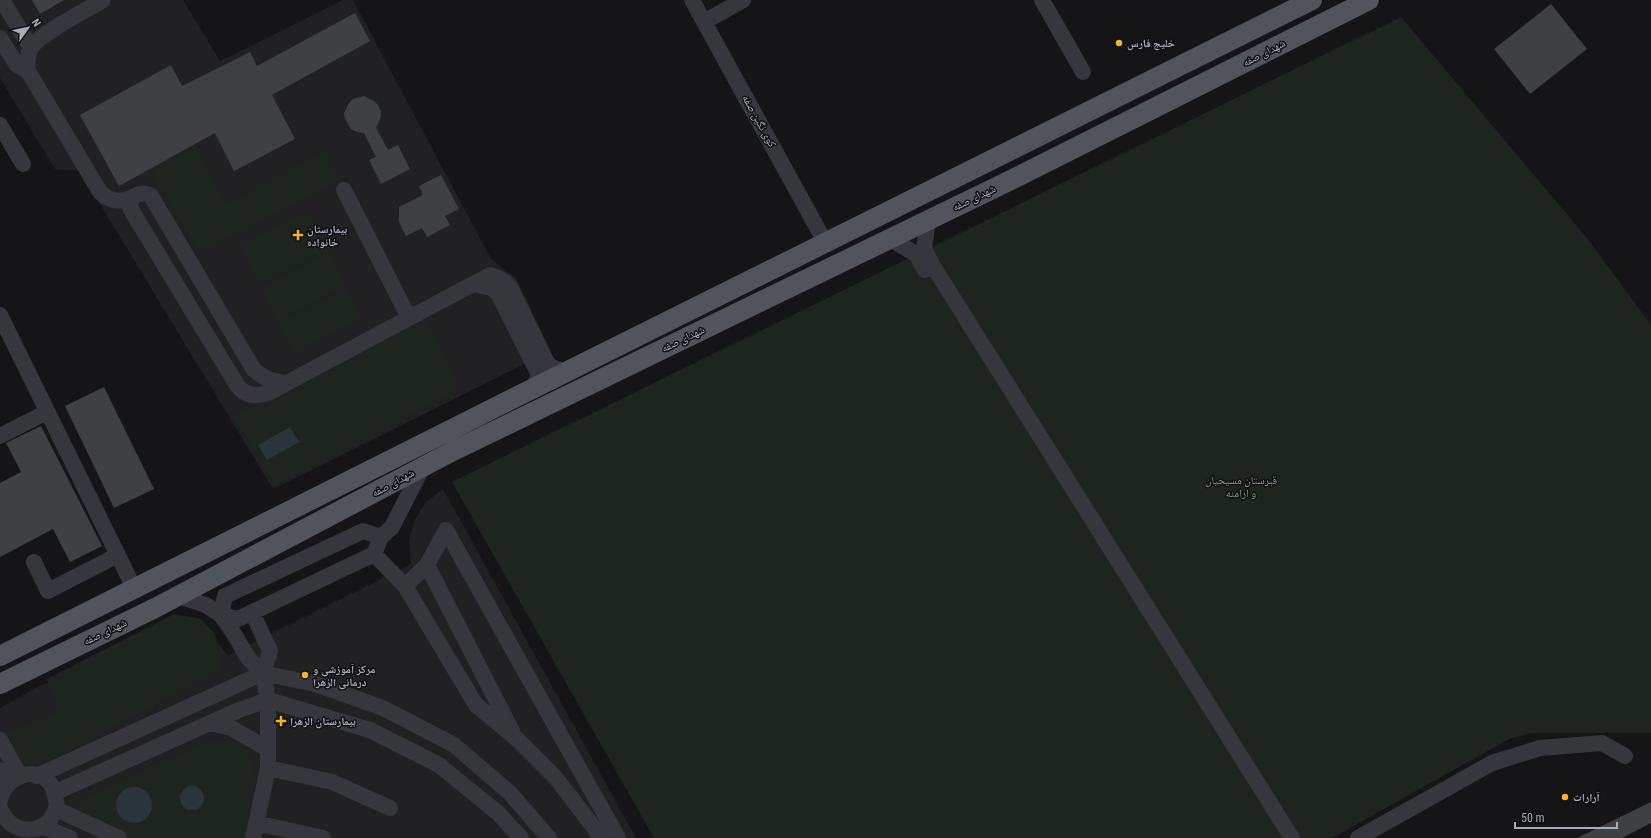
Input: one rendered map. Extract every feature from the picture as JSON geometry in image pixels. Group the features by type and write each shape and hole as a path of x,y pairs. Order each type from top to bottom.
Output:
{"main road":[{"name":"شهدای صفه","path":"0,656 567,371 1312,0"},
{"name":"شهدای صفه","path":"1,686 178,596 422,468 890,239 1369,0"},
{"path":"1098,106 1110,130"}],"lane":[{"path":"2,0 31,48"},
{"path":"103,0 47,34 31,48 27,59 28,71 100,192 114,201 125,200 140,193 150,196 254,370 267,379 284,383"},
{"name":"کوی نگین صفه","path":"692,0 826,242"},
{"path":"704,22 743,0"},
{"path":"1042,0 1083,72"},
{"path":"0,38 17,65 28,71"},
{"path":"0,125 23,164"},
{"path":"344,190 409,318"},
{"path":"133,197 130,208 240,389 245,393 257,396 268,393 284,383 490,276 504,280 510,287 546,363 550,367 557,370 567,371"},
{"path":"928,220 924,249 933,266 1292,838"},
{"path":"890,239 916,254 1282,838"},
{"path":"473,284 492,288 499,295 538,372 538,377 534,388"},
{"path":"0,316 134,588"},
{"path":"0,436 47,412"},
{"path":"221,616 238,619 374,554 381,537 392,527 422,468"},
{"path":"405,586 427,565 446,530 618,838"},
{"path":"221,616 225,596 363,531 381,537"},
{"path":"374,554 405,586 476,705 516,738 556,778 595,829 600,838"},
{"path":"34,562 48,591 118,555"},
{"path":"427,565 516,738"},
{"path":"178,596 206,606 221,616 234,634 248,658 263,673 315,684 383,708 454,745 510,793 549,838"},
{"path":"252,612 270,651 263,673 268,700 268,768 255,830 323,838"},
{"path":"37,776 263,673"},
{"path":"55,801 211,723 268,700 370,730 439,765 498,813 521,838"},
{"path":"211,723 231,728 268,749"},
{"path":"418,754 435,735"},
{"path":"0,740 6,788"},
{"path":"1358,838 1492,763 1540,748 1602,743 1625,756"},
{"path":"268,768 332,782 390,808"},
{"path":"0,770 6,788"},
{"path":"1,815 13,826 22,830 30,830 47,824 55,801 52,786 48,781 33,774 6,788"},
{"path":"55,801 119,838"},
{"path":"42,826 70,838"}],"shaded area":[{"name":"بیمارستان خانواده","path":"0,0 183,0 220,61 343,0 353,0 491,259 516,278 551,351 273,489 80,171 55,169 0,78"},
{"path":"290,427 299,442 267,460 258,445"},
{"name":"مرکز آموزشی و درمانی الزهرا","path":"443,489 636,838 0,838 0,708 32,690 97,659 211,638 219,644 228,656 411,564 409,540 414,521 426,502"},
{"path":"192,786 201,789 204,798 201,807 192,810 183,807 180,798 183,789"},
{"path":"134,787 144,790 149,795 152,805 149,815 144,820 134,823 124,820 119,815 116,805 119,795 124,790"}],"green space":[{"name":"قبرستان مسیحیان و ارامنه","path":"1401,17 1587,238 1651,325 1651,733 1531,733 1509,739 1332,838 654,838 452,482"},
{"path":"195,147 226,204 324,151 340,181 200,253 151,171"},
{"path":"308,210 328,250 259,284 239,245"},
{"path":"329,252 346,286 277,321 260,287"},
{"path":"347,288 363,319 294,353 278,323"},
{"path":"426,319 461,389 275,485 233,416"},
{"path":"174,614 201,619 215,634 222,669 29,773 5,733 58,712 47,679"},
{"path":"208,741 229,741 245,749 252,760 256,776 245,838 129,838 83,819 78,811 78,803 89,795"}],"building":[{"path":"32,0 64,0 40,14"},
{"path":"1551,4 1587,49 1530,94 1494,49"},
{"path":"355,13 370,41 272,95 295,139 234,171 215,133 119,186 80,115 171,65 182,86 250,52 257,66"},
{"path":"364,96 374,101 381,111 381,117 376,128 388,150 398,145 410,169 381,184 369,160 376,157 364,133 351,129 345,119 344,113 349,103 353,99"},
{"path":"441,175 459,209 445,216 450,225 427,237 422,228 406,236 399,222 399,207 423,195 419,186"},
{"path":"104,387 154,489 114,508 65,406"},
{"path":"41,426 102,546 70,562 53,529 0,557 0,483 21,472 6,443"},
{"path":"1651,802 1651,823 1622,838 1577,838"}],"place":[{"name":"خلیج فارس","path":"1119,43"},
{"name":"بیمارستان خانواده","path":"298,235"},
{"name":"مرکز آموزشی و درمانی الزهرا","path":"305,675"},
{"name":"بیمارستان الزهرا","path":"281,721"},
{"name":"آرارات","path":"1565,797"}]}
